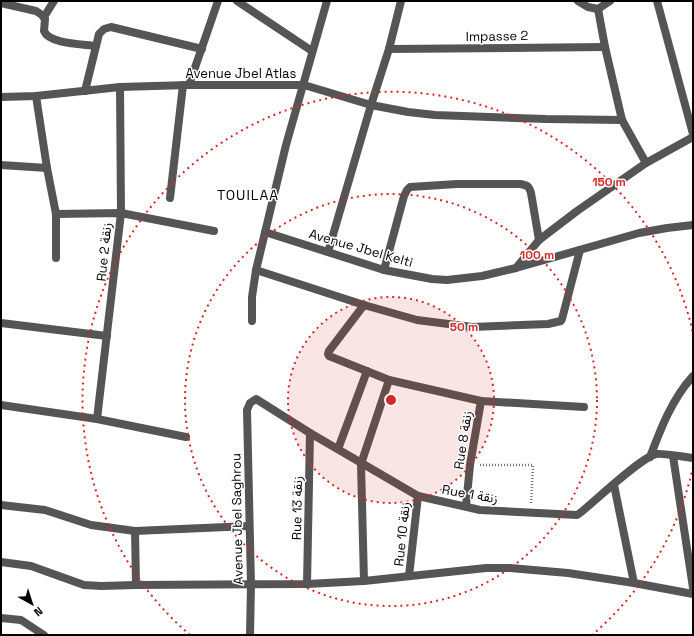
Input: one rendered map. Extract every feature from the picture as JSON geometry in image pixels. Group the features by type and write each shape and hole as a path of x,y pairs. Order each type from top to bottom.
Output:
{"street":[{"path":"54,1 44,17 44,31 49,37 58,41 96,46"},
{"path":"170,198 186,85 202,49 218,1"},
{"path":"237,1 312,51"},
{"path":"252,321 252,292 265,232 286,145 304,85 312,51 328,1"},
{"path":"328,252 389,49 401,1"},
{"path":"578,1 588,7 598,9 610,1"},
{"path":"516,268 540,240 577,211 646,163 693,136 657,1"},
{"path":"1,3 36,11 44,17"},
{"path":"598,9 622,120 646,163"},
{"path":"85,91 100,32 106,28 112,28 202,49"},
{"name":"Impasse 2","path":"389,49 605,47"},
{"name":"Avenue Jbel Atlas","path":"1,97 36,96 120,87 186,85 304,85 371,105 408,112 435,115 622,120"},
{"name":"Rue 2 زنقة","path":"97,419 121,213 120,87"},
{"path":"36,96 56,214 56,258"},
{"path":"1,165 47,168"},
{"path":"384,270 404,196 410,187 457,184 526,185 531,193 540,240"},
{"path":"56,214 121,213 214,231"},
{"name":"Avenue Jbel Kelti","path":"265,232 384,270 432,279 447,280 482,276 516,268 639,233 693,225"},
{"path":"256,270 364,305 417,320 472,327 548,324 561,321 580,250"},
{"path":"364,305 328,354 389,380 481,401 584,407"},
{"path":"1,323 107,336"},
{"path":"338,449 367,371"},
{"path":"650,457 658,435 670,411 686,384 693,376"},
{"path":"364,581 361,464 389,380"},
{"name":"Rue 1 زنقة","path":"250,403 256,399 361,464 418,496 480,510 497,512 578,514 650,457"},
{"name":"Rue 8 زنقة","path":"466,506 470,465 481,401"},
{"name":"Avenue Jbel Saghrou","path":"250,403 247,410 251,584 250,635"},
{"path":"1,405 97,419 186,437"},
{"name":"Rue 13 زنقة","path":"307,584 310,433"},
{"path":"650,457 658,454 693,458"},
{"path":"673,456 693,588"},
{"path":"614,485 634,583"},
{"name":"Rue 10 زنقة","path":"409,576 418,496"},
{"path":"1,505 45,510 91,525 135,531 249,526"},
{"path":"135,531 136,585"},
{"path":"1,562 31,566 84,585 307,584 364,581 486,568 510,568 568,573 693,594"},
{"path":"1,618 21,620 44,635"}],"path":[{"path":"470,465 533,465 530,512"}],"district":[{"name":"TOUILAA","path":"248,195"}]}
